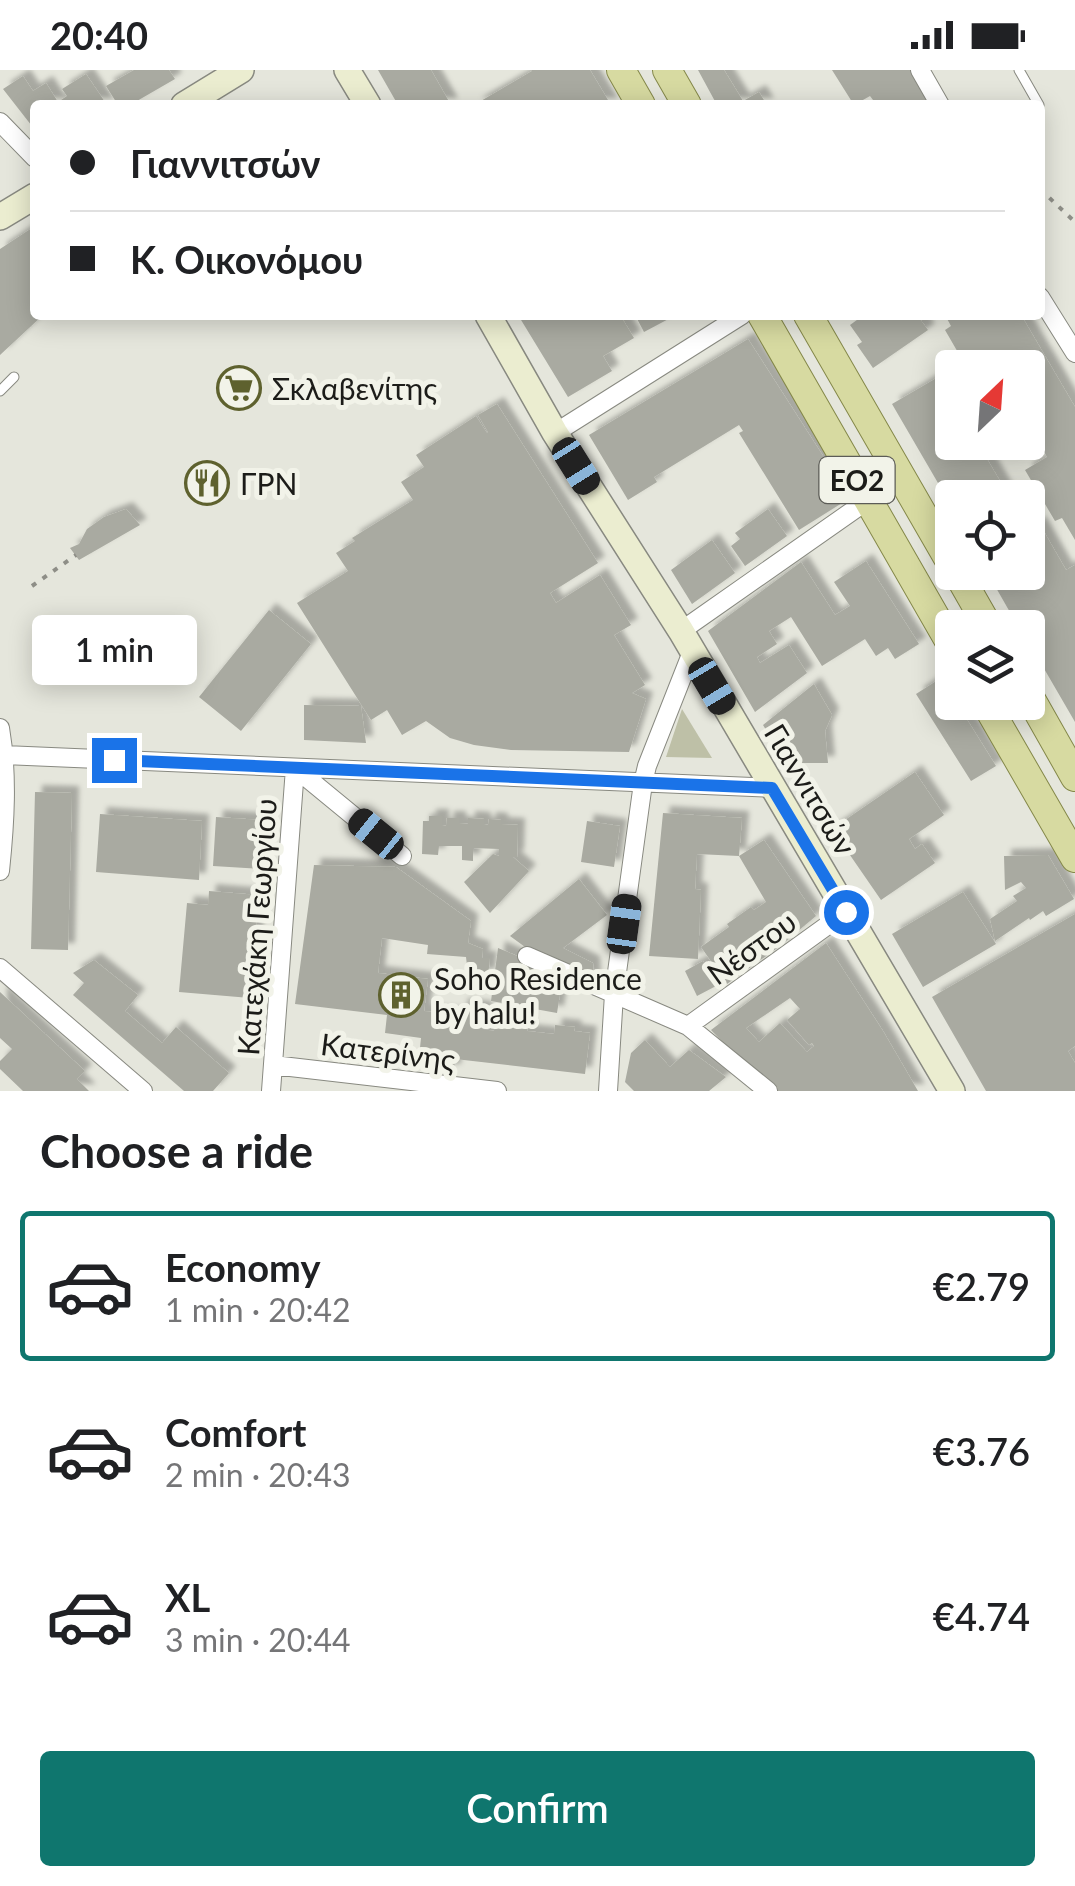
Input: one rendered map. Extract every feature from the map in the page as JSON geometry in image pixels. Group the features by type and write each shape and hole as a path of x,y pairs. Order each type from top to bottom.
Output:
{"main road":[{"path":"192,100 241,70"},
{"path":"347,70 365,100"},
{"path":"621,70 638,100"},
{"path":"667,70 684,100"},
{"path":"0,217 30,199"},
{"name":"Γιαννιτσών","path":"491,320 555,433 687,642 952,1091"},
{"name":"ΕΟ2","path":"765,320 935,616"},
{"name":"ΕΟ2","path":"811,320 935,535"},
{"path":"995,720 1075,858"},
{"path":"1044,720 1072,765"}],"street":[{"path":"920,70 937,100"},
{"path":"0,122 30,153"},
{"path":"1045,304 1075,353"},
{"path":"555,433 734,320"},
{"path":"608,1091 614,994 643,783 687,642 868,500"},
{"path":"0,728 0,871"},
{"path":"3,766 295,768 772,788"},
{"path":"295,768 402,856"},
{"name":"Κατεχάκη Γεωργίου","path":"271,1091 295,768"},
{"name":"Νέστου","path":"688,1026 846,912"},
{"path":"526,956 688,1026 768,1091"},
{"path":"0,968 143,1091"},
{"name":"Κατερίνης","path":"273,1065 497,1091"}],"lane":[{"path":"1019,70 1036,100"},
{"path":"0,392 14,377"}],"path":[{"path":"1045,193 1075,222"},
{"path":"32,586 76,555"}],"green space":[{"path":"682,709 712,758 666,757"}],"building":[{"path":"134,70 169,70 175,79 139,100 115,100 106,86"},
{"path":"378,70 431,70 448,100 395,100"},
{"path":"590,70 608,100 483,100 532,71"},
{"path":"698,70 724,70 742,100 714,100"},
{"path":"832,70 911,70 929,100 873,100 870,96 851,100"},
{"path":"86,74 104,100 61,100 67,96 62,89"},
{"path":"23,76 33,91 46,83 57,100 30,100 30,124 3,89"},
{"path":"759,92 764,100 745,100"},
{"path":"30,229 30,320 38,320 0,355 0,249"},
{"path":"521,320 623,320 634,338 603,356 612,371 568,397"},
{"path":"638,320 667,320 644,332"},
{"path":"857,320 921,320 928,330 873,368 857,345 862,342 850,325"},
{"path":"948,320 1024,320 1042,350 957,350 945,330 951,326"},
{"path":"748,339 850,498 799,530 739,433 743,431 739,425 654,477 657,482 628,500 589,435"},
{"path":"1045,356 1075,407 1075,540 1062,518 1055,521 1045,504 1045,480 1031,480 1025,470 1047,457"},
{"path":"935,379 935,460 988,460 999,480 936,480 892,404"},
{"path":"497,404 598,563 550,593 556,603 600,575 631,625 614,635 645,685 632,693 646,699 629,752 511,750 474,745 450,738 426,721 402,735 387,710 371,720 297,603 348,571 336,553 355,541 352,538 413,500 401,482 424,467 416,455 476,416 487,433 478,415"},
{"path":"126,509 140,525 79,560 70,548 79,544 87,529"},
{"path":"768,509 787,536 745,566 731,546 740,539 735,533"},
{"path":"1045,533 1066,570 1075,565 1075,722 1045,670 1045,610 1009,610 997,590 1045,590"},
{"path":"712,540 735,573 692,604 671,570"},
{"path":"866,561 919,644 895,659 888,648 876,656 865,639 822,666 791,617 769,631 777,644 757,657 760,663 789,645 807,673 755,712 708,631 801,562 835,615 850,606 834,582"},
{"path":"269,610 311,644 241,731 199,697"},
{"path":"935,682 935,720 967,720 996,766 971,781 916,694"},
{"path":"814,684 832,715 825,731 828,763 786,763 763,725"},
{"path":"304,705 361,706 366,743 304,740"},
{"path":"915,772 944,815 909,839 915,849 922,844 935,863 881,900 832,829"},
{"path":"35,792 72,793 68,950 31,949"},
{"path":"663,813 742,818 739,856 697,854 695,889 701,890 698,959 649,956"},
{"path":"100,814 202,821 199,880 96,872"},
{"path":"429,816 442,816 442,825 446,826 447,818 459,818 459,823 468,824 468,818 484,819 488,825 489,819 518,825 517,857 513,857 529,871 490,913 464,882 493,854 499,856 499,849 473,848 473,861 462,860 462,846 439,846 438,855 422,854 423,821 429,821"},
{"path":"216,817 263,820 260,869 213,866"},
{"path":"587,821 620,826 614,867 581,862"},
{"path":"764,840 816,916 727,984 701,947 751,907 754,910 766,902 739,856"},
{"path":"1048,855 1074,899 1046,916 1043,911 1029,918 995,941 990,919 1017,901 1013,896 1026,888 1021,882 1005,890 1004,856"},
{"path":"314,865 396,867 471,921 468,943 483,949 482,958 490,958 488,976 468,974 466,957 427,954 428,945 382,938 378,973 428,979 424,1011 460,1015 461,1005 486,1008 483,1029 494,1031 497,1006 530,1010 527,1031 554,1034 555,1025 590,1033 585,1074 455,1059 454,1071 418,1067 421,1038 385,1033 387,1015 295,1004"},
{"path":"579,879 607,915 563,948 593,963 594,982 540,958 510,936"},
{"path":"209,891 259,895 250,998 179,992 187,903 208,905"},
{"path":"963,892 996,944 923,987 892,934"},
{"path":"1075,914 1075,1046 1068,1051 1075,1063 1075,1091 986,1091 932,997"},
{"path":"826,943 918,1091 775,1091 711,1030","holes":["790,998 800,1009 787,1020 814,1046 807,1052 780,1023 759,1042 746,1028"]},
{"path":"498,948 563,975 557,1013 491,1001"},
{"path":"94,960 138,995 125,1011 162,1043 176,1027 229,1073 213,1091 184,1091 73,995 84,983 73,973"},
{"path":"703,961 716,986 697,996 685,971"},
{"path":"0,992 85,1071 77,1079 89,1091 23,1091 0,1069 0,1061 12,1049 0,1038"},
{"path":"645,1040 670,1067 689,1050 726,1077 709,1091 634,1091 625,1082 631,1053"}],"place":[{"name":"Σκλαβενίτης","path":"239,388"},
{"name":"ΓΡΝ","path":"207,483"},
{"name":"Soho Residence by halu!","path":"401,995"}],"route":[{"path":"114,760 772,788 846,912"}]}
